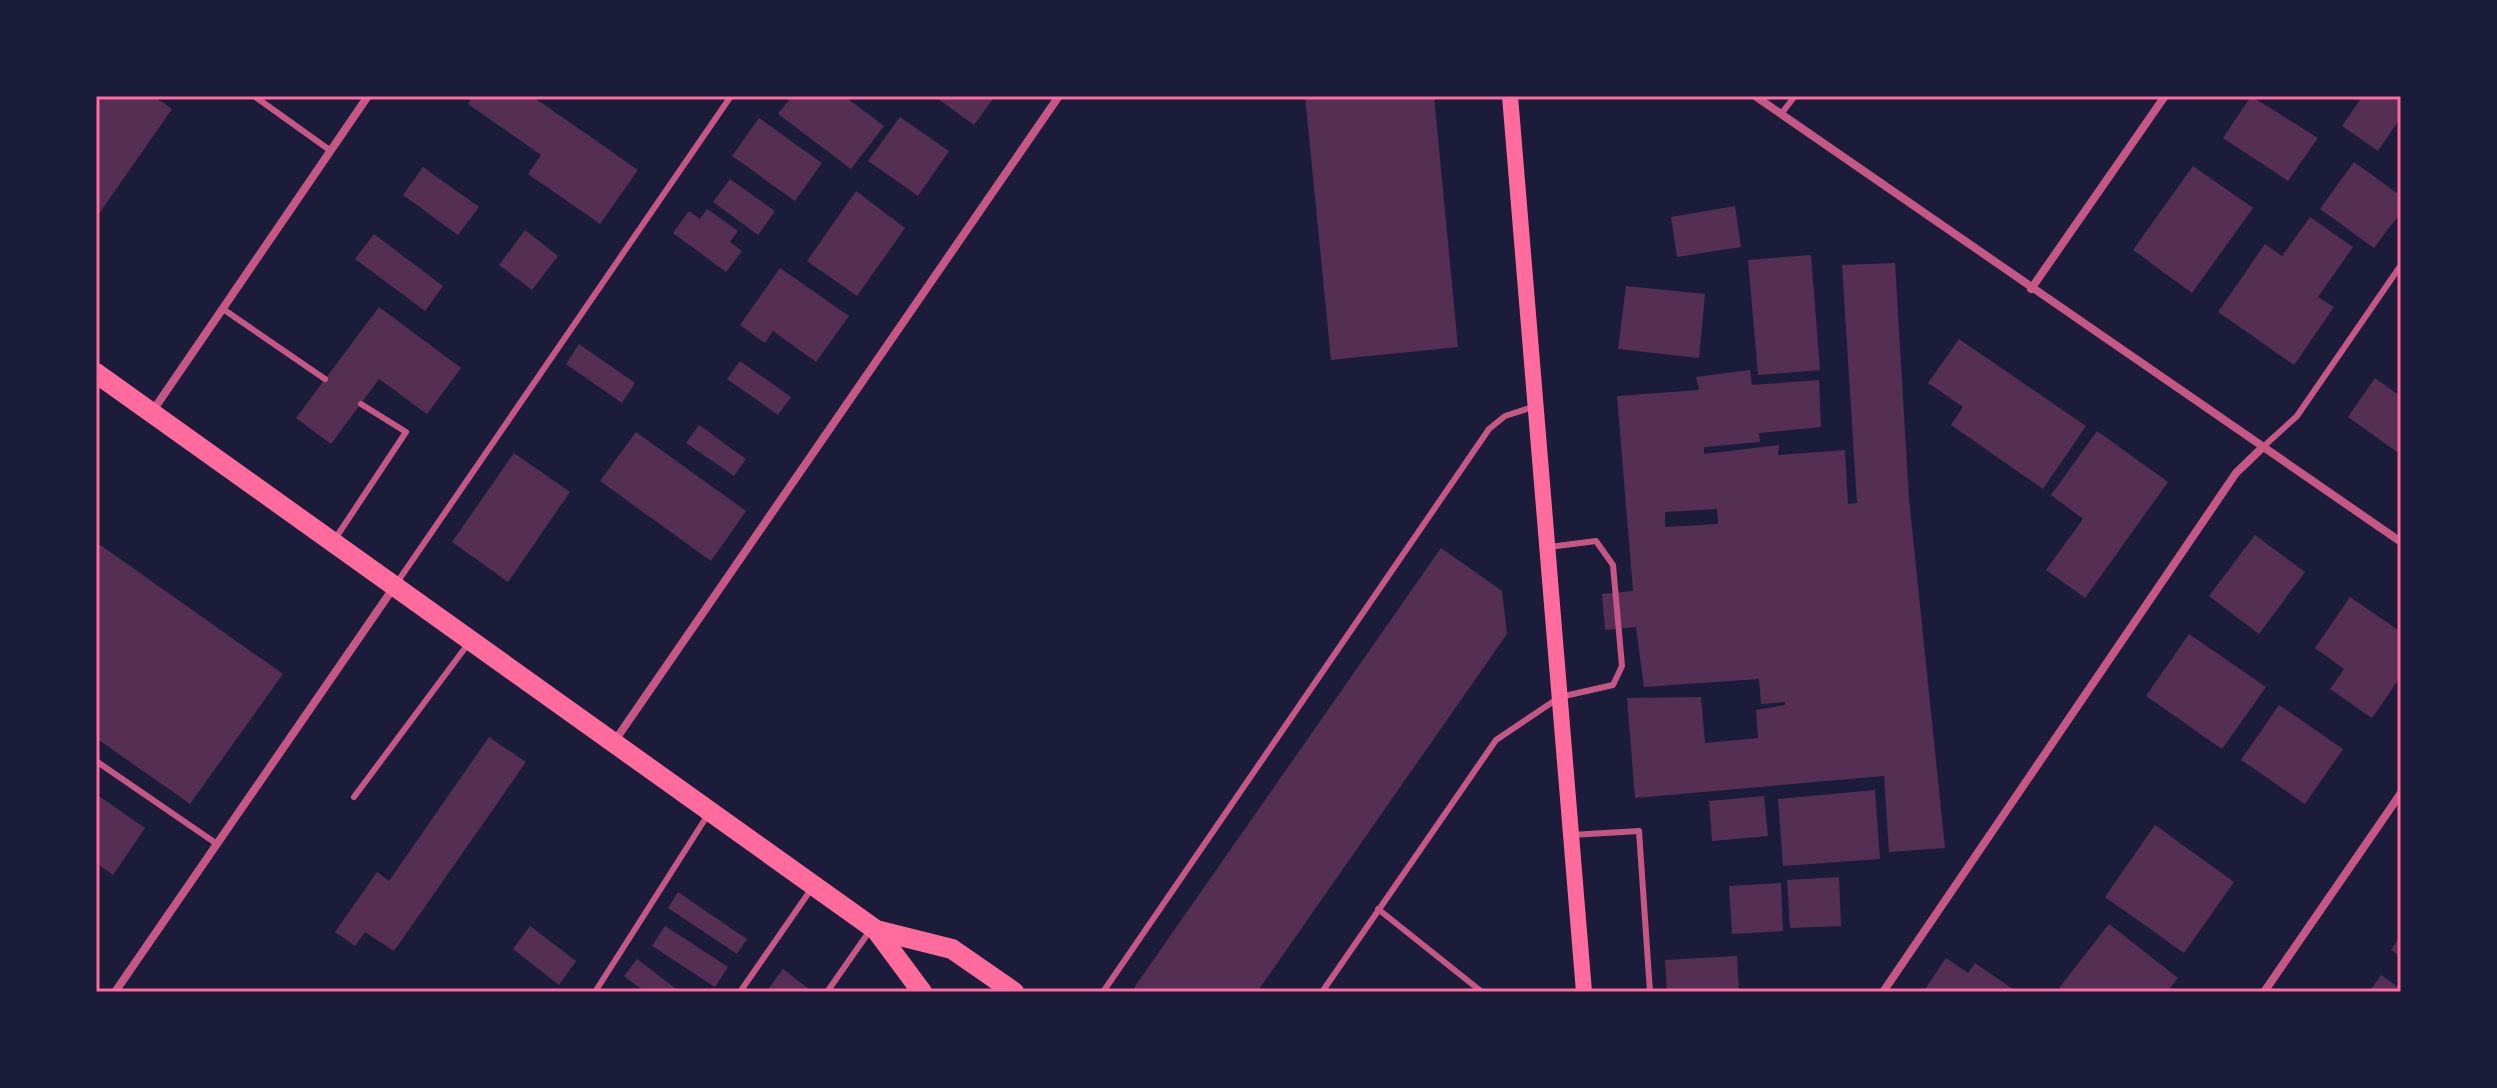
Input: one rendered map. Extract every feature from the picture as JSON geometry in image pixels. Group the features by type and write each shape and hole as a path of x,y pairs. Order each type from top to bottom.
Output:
{"main road":[{"path":"1510,96 1584,992"},
{"path":"96,373 874,928 922,992"},
{"path":"874,928 952,949 1014,992"}],"street":[{"path":"152,413 368,96"},
{"path":"613,742 1059,96"},
{"path":"1756,96 2401,542"},
{"path":"2031,289 2165,96"},
{"path":"1883,992 2236,473 2263,447"},
{"path":"115,992 395,586"},
{"path":"2264,992 2401,793"}],"lane":[{"path":"254,96 331,151"},
{"path":"395,586 731,96"},
{"path":"1781,114 1795,96"},
{"path":"2263,447 2297,416 2401,265"},
{"path":"223,309 325,379"},
{"path":"333,542 406,432 361,404"},
{"path":"1103,992 1489,429 1505,416 1536,406"},
{"path":"1322,992 1496,740 1560,697 1613,685 1622,666 1613,565 1596,541 1548,547"},
{"path":"354,797 471,642"},
{"path":"96,761 217,844"},
{"path":"595,992 710,812"},
{"path":"1571,835 1639,831 1650,992"},
{"path":"740,992 814,885"},
{"path":"1378,909 1482,992"},
{"path":"827,992 874,928"}],"building":[{"path":"97,96 153,96 172,109 96,218"},
{"path":"473,96 532,96 638,170 600,224 528,174 541,155 468,104"},
{"path":"792,96 844,96 884,126 851,169 778,114"},
{"path":"934,96 995,96 974,125"},
{"path":"1305,96 1434,96 1458,347 1331,360"},
{"path":"2251,96 2318,138 2288,181 2223,138"},
{"path":"2354,96 2401,96 2401,117 2378,151 2342,126 2360,100"},
{"path":"900,117 949,151 918,196 868,161"},
{"path":"759,118 822,163 795,201 732,156"},
{"path":"2354,162 2401,196 2401,212 2374,248 2320,209"},
{"path":"2193,166 2253,208 2192,293 2133,250"},
{"path":"423,167 479,207 458,235 403,195"},
{"path":"730,179 775,211 758,235 713,202"},
{"path":"856,191 905,228 857,296 807,261"},
{"path":"1735,206 1741,247 1677,257 1671,217"},
{"path":"707,209 738,231 730,242 742,251 726,272 673,233 689,211 700,219"},
{"path":"2310,217 2353,247 2318,297 2334,307 2294,365 2218,312 2265,244 2282,256"},
{"path":"525,230 558,256 532,290 499,265"},
{"path":"374,234 443,286 425,311 355,259"},
{"path":"1811,255 1820,370 1758,375 1748,260"},
{"path":"1895,263 1909,499 1945,848 1889,852 1884,776 1635,798 1627,698 1701,697 1705,743 1758,738 1756,710 1785,705 1785,702 1761,704 1759,679 1644,687 1636,627 1605,630 1602,594 1633,591 1617,396 1699,390 1696,377 1750,370 1752,385 1819,380 1821,427 1759,433 1760,442 1704,447 1704,454 1779,445 1778,455 1845,450 1848,504 1857,503 1842,265","holes":["1717,509 1718,524 1665,527 1665,512"]},
{"path":"780,268 849,316 816,362 773,331 765,343 740,325"},
{"path":"1626,286 1705,294 1699,358 1618,349"},
{"path":"379,307 461,368 427,414 379,379 331,444 296,418"},
{"path":"1959,339 2086,426 2043,489 1951,425 1963,407 1928,383"},
{"path":"579,344 635,383 622,403 566,364"},
{"path":"740,361 791,397 778,415 727,379"},
{"path":"2375,378 2399,395 2401,392 2401,447 2397,452 2348,417"},
{"path":"699,425 746,459 734,476 686,443"},
{"path":"2097,431 2168,482 2085,598 2046,570 2083,519 2051,495"},
{"path":"636,432 746,511 711,561 600,481"},
{"path":"514,453 570,492 508,582 452,542"},
{"path":"2255,535 2305,572 2259,634 2209,596"},
{"path":"96,542 283,674 190,804 96,738"},
{"path":"1441,548 1502,591 1507,634 1257,992 1131,992"},
{"path":"2350,597 2401,632 2401,676 2372,718 2330,689 2344,669 2315,648"},
{"path":"2189,634 2266,687 2222,749 2146,696"},
{"path":"2279,705 2343,749 2305,804 2241,760"},
{"path":"489,737 526,762 394,951 365,932 355,946 335,932 377,872 389,881"},
{"path":"1875,790 1880,859 1783,866 1778,799"},
{"path":"96,794 145,828 113,875 96,863"},
{"path":"1764,796 1768,836 1712,841 1709,801"},
{"path":"2155,825 2234,882 2184,953 2105,897"},
{"path":"1839,877 1841,926 1790,928 1787,880"},
{"path":"1781,883 1783,931 1732,934 1729,886"},
{"path":"678,892 747,939 737,954 668,908"},
{"path":"2109,924 2178,978 2167,992 2064,992 2059,988"},
{"path":"530,926 576,961 559,985 513,949"},
{"path":"665,926 728,967 715,987 652,946"},
{"path":"2401,935 2401,957 2391,950"},
{"path":"1737,956 1739,992 1667,992 1665,960"},
{"path":"1946,958 1968,973 1975,963 2017,992 1923,992"},
{"path":"637,959 680,992 645,992 624,976"},
{"path":"783,969 813,992 766,992"},
{"path":"2381,975 2401,989 2401,992 2369,992"}]}
